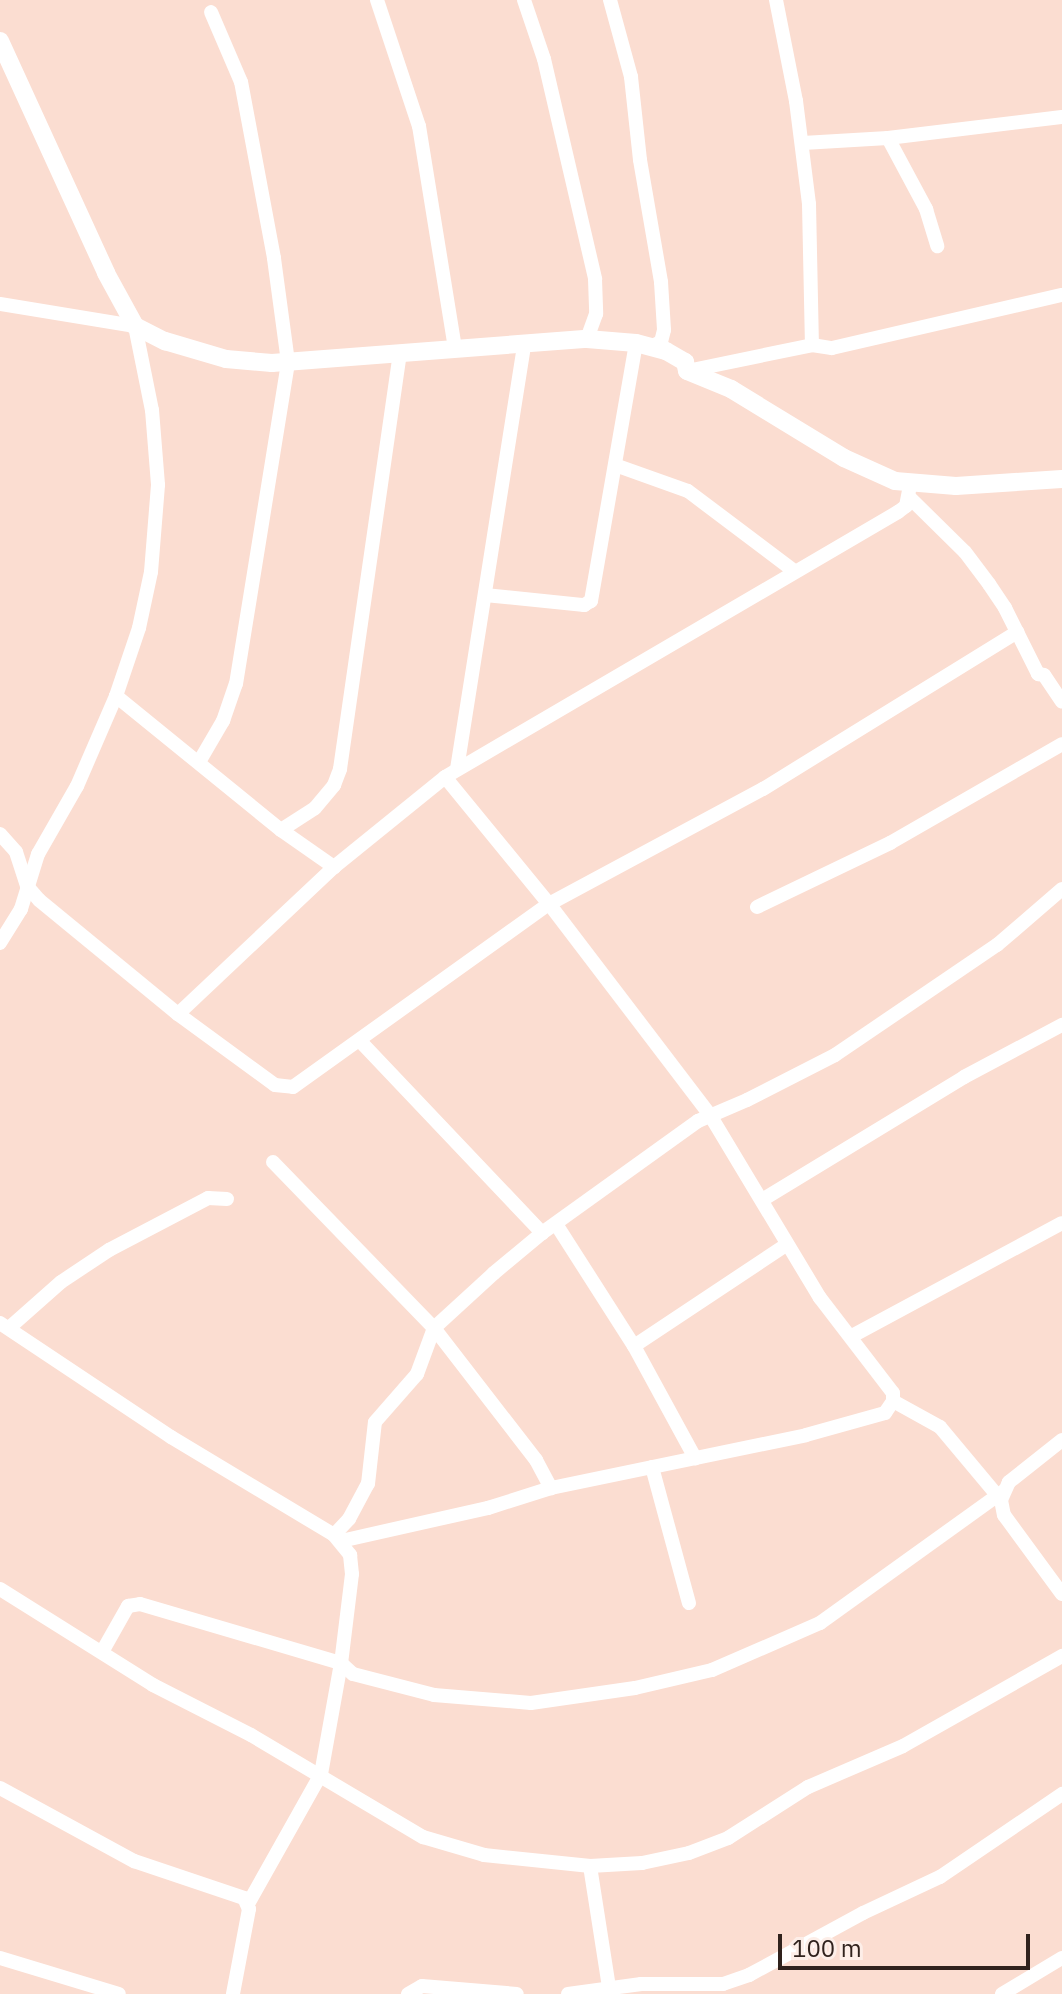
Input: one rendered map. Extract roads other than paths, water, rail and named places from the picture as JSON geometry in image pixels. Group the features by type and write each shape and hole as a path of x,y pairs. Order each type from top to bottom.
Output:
{"street":[{"path":"377,0 419,126 455,349"},
{"path":"524,0 544,59 595,279 596,314 587,339"},
{"path":"0,304 135,326 165,341 207,354 248,361 288,362 587,339 644,345 661,342 664,330 661,282 640,160 631,77 610,0"},
{"path":"776,0 803,143 812,258 812,345"},
{"path":"199,762 223,721 236,684 288,362 274,258 241,82 211,12"},
{"path":"0,41 106,273 135,326 156,447 157,529 139,628 116,696 77,786 38,854 21,909 0,943"},
{"path":"803,143 888,138 1062,117"},
{"path":"888,138 926,209 937,246"},
{"path":"687,371 812,345 832,348 1062,295"},
{"path":"338,1538 488,1508 551,1488 753,1448 885,1413 893,1401 893,1393 820,1298 786,1245 710,1115 451,773 485,595 524,344"},
{"path":"644,345 685,362 687,371"},
{"path":"485,595 589,603 615,465 644,345"},
{"path":"281,830 315,808 334,785 340,769 400,352"},
{"path":"687,371 731,389 844,458 909,491 965,552 1005,608 1038,674 1062,672"},
{"path":"615,465 688,491 793,570"},
{"path":"909,491 1062,479"},
{"path":"178,1014 334,867 451,773 793,570 898,512 906,506 909,491"},
{"path":"0,834 23,865 27,886 39,900 178,1014 275,1085 287,1088 309,1078 549,904 763,789 1017,632"},
{"path":"1044,675 1062,702"},
{"path":"116,696 281,830 334,867"},
{"path":"757,907 890,843 1062,744"},
{"path":"338,1538 368,1484 375,1422 417,1374 434,1328 542,1233 710,1115 747,1100 835,1055 997,945 1062,889"},
{"path":"762,1200 964,1077 1062,1025"},
{"path":"360,1041 542,1233"},
{"path":"273,1162 434,1328 536,1460 551,1488"},
{"path":"227,1199 208,1198 109,1250 4,1326 171,1437 338,1538 350,1555 352,1574 341,1663 321,1774 248,1904 233,1994"},
{"path":"852,1336 1062,1223"},
{"path":"556,1224 634,1346 695,1458"},
{"path":"634,1346 786,1245"},
{"path":"893,1401 940,1427 1001,1495 1004,1515 1062,1594"},
{"path":"102,1652 128,1606 140,1604 341,1663 353,1674 434,1695 504,1703 573,1698 679,1679 712,1670 820,1623 1001,1495 1009,1482 1062,1440"},
{"path":"652,1467 689,1603"},
{"path":"0,1589 153,1685 321,1774 393,1821 455,1848 484,1855 590,1866 642,1863 689,1853 728,1838 808,1787 903,1746 1062,1656"},
{"path":"0,1788 134,1861 240,1894 248,1904"},
{"path":"568,1994 641,1984 723,1984 749,1975 863,1913 940,1877 1062,1794"},
{"path":"590,1866 609,1988"},
{"path":"0,1958 119,1994"},
{"path":"1002,1994 1062,1958"},
{"path":"408,1994 422,1986 517,1994"}]}
